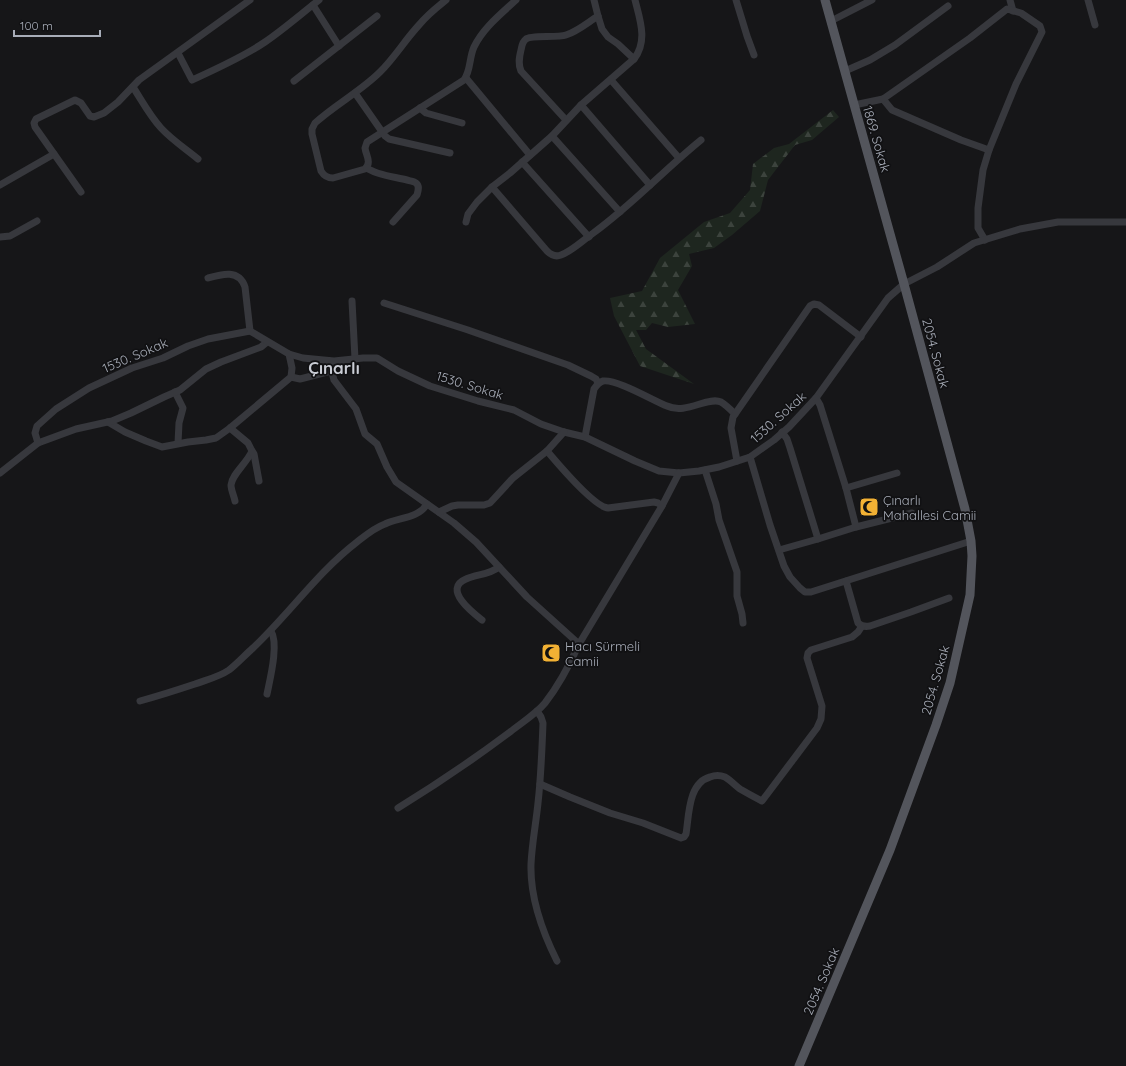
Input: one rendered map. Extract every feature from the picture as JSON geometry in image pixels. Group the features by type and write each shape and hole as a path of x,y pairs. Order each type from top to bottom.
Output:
{"main road":[{"name":"1869. Sokak","path":"825,0 904,284"},
{"name":"2054. Sokak","path":"799,1066 890,850 936,725 950,683 970,595 972,556 971,541 965,509 904,284"}],"street":[{"path":"81,192 35,127 34,123 36,119 75,100 81,103 90,116 96,117 104,113 140,80 250,0"},
{"path":"178,53 192,80 257,47 319,0"},
{"path":"446,0 418,25 394,57 380,72 315,123 312,129 312,134 321,171 326,177 333,178 366,168 369,162 365,150 366,144 466,78 472,51 479,38 486,29 516,0"},
{"path":"594,0 602,29 634,59"},
{"path":"466,222 468,214 472,208 492,187 552,136 580,105 611,80 638,54 641,47 642,30 635,0"},
{"path":"736,0 746,36 754,55"},
{"path":"831,21 872,0"},
{"path":"1010,0 1013,11"},
{"path":"1088,0 1095,25"},
{"path":"313,5 339,46"},
{"path":"845,71 870,60 895,45 948,6"},
{"path":"854,105 883,99 970,38 1007,9 1021,13 1040,26 1042,32 1016,84 989,150 983,170 978,208 978,228 985,240"},
{"path":"294,81 377,16"},
{"path":"566,120 522,71 519,61 522,44 524,40 530,37 567,35 578,30 598,16"},
{"path":"466,78 530,155"},
{"path":"611,80 679,158"},
{"path":"133,86 152,116 162,128 198,159"},
{"path":"355,93 387,138 450,153"},
{"path":"883,99 892,110 961,140 989,150"},
{"path":"580,105 650,185"},
{"path":"420,108 426,113 462,123"},
{"path":"552,136 620,212"},
{"path":"492,187 547,251 556,256 561,255 571,250 606,224 701,140"},
{"path":"0,185 54,154"},
{"path":"522,162 589,237"},
{"path":"366,168 372,172 408,180 417,184 417,195 393,222"},
{"path":"0,237 10,236 37,221"},
{"name":"1530. Sokak","path":"38,443 35,433 37,426 56,409 89,388 132,368 163,358 188,346 208,339 250,331 289,354 303,358 334,361 377,358 398,371 430,386 478,401 514,410 541,424 585,437 659,471 679,473 705,470 750,457 764,448 782,432 816,398 888,298 904,284 938,267 974,244 1020,229 1058,222 1126,222"},
{"path":"208,278 228,274 237,276 242,281 246,290 250,331"},
{"path":"352,301 355,359"},
{"path":"384,303 468,330 568,365 596,379 598,384"},
{"path":"737,461 731,428 732,420 810,306 814,304 819,305 861,336"},
{"path":"0,473 38,443 76,429 108,422 132,413 180,390 206,369 261,347 267,342"},
{"path":"108,422 125,432 162,447 178,443 216,438 291,377 292,368 289,354"},
{"path":"328,361 334,380 356,409 365,434 377,444 387,467 396,482 454,523 476,542 527,597 579,644"},
{"path":"291,377 300,379 331,371"},
{"path":"585,437 594,389 598,384 604,381 626,387 668,407 684,408 719,401 735,414"},
{"path":"175,392 183,408 178,423 178,443"},
{"path":"816,398 820,405 846,488 856,527"},
{"path":"230,428 248,443 254,454 259,481"},
{"path":"439,512 452,506 484,505 490,503 513,478 548,451 564,432"},
{"path":"782,432 787,439 818,539"},
{"path":"235,501 231,484 235,474 246,462 252,451"},
{"path":"548,451 570,478 601,507 608,508 654,502 662,506"},
{"path":"750,457 782,560 787,572 803,591 811,592 971,541"},
{"path":"705,470 716,504 719,520 737,572 737,596 744,623"},
{"path":"398,808 444,780 537,711 545,703 556,687 572,660 579,644 662,506 679,473"},
{"path":"846,488 897,473"},
{"path":"140,701 213,678 230,670 271,631 324,571 353,544 383,524 409,517 420,512 427,504"},
{"path":"779,550 856,527 912,513"},
{"path":"482,620 465,606 458,594 459,587 461,582 466,579 490,573 499,567"},
{"path":"846,581 857,620 862,626 870,626 949,598"},
{"path":"540,784 610,814 643,823 681,838 686,834 694,791 700,782 707,777 717,775 723,777 748,794 762,801 817,728 821,719 822,706 807,658 808,653 811,650 852,637 862,626"},
{"path":"267,694 274,658 275,640 271,631"},
{"path":"537,711 543,723 540,784 531,856 532,881 536,907 542,927 557,961"}],"green space":[{"path":"833,110 839,117 812,140 795,145 768,180 760,211 714,248 689,254 692,266 678,290 695,324 668,327 652,323 646,330 636,330 646,349 694,384 640,366 614,316 610,298 642,291 660,258 704,222 730,213 750,190 753,164 774,148 789,144"}],"place":[{"name":"Çınarlı Mahallesi Camii","path":"869,507"},
{"name":"Hacı Sürmeli Camii","path":"551,653"}],"district":[{"name":"Çınarlı","path":"334,367"}]}
